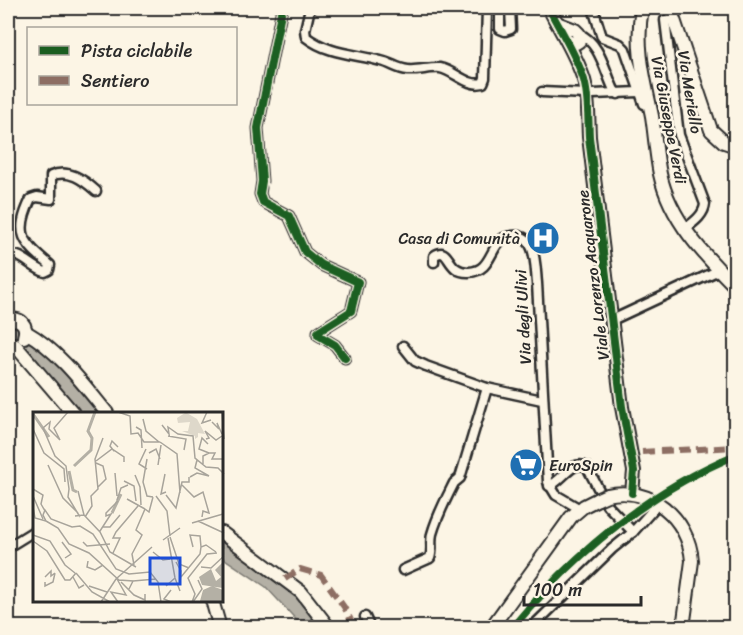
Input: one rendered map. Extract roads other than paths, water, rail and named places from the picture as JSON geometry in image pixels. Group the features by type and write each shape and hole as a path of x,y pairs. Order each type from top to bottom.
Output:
{"street":[{"path":"282,8 258,128 262,181 260,194 263,202 289,216 302,248 313,260 358,282 351,311 318,332 318,335 335,345 345,358"},
{"path":"310,8 305,30 306,37 314,43 345,54 386,62 398,68 443,69 466,81 482,84 485,78 487,8"},
{"path":"500,8 500,28 505,31 511,29 510,8"},
{"path":"549,8 557,23 573,40 593,45 618,94"},
{"path":"593,8 602,37 620,44 625,49 649,121 654,127"},
{"name":"Via Giuseppe Verdi","path":"642,8 638,27 641,68 664,189 678,219 706,256 735,287"},
{"path":"670,8 711,130 723,142 735,146"},
{"name":"Via Meriello","path":"665,20 679,135 705,204 698,218 685,228"},
{"name":"Viale Lorenzo Acquarone","path":"573,40 584,81 590,94 589,137 622,407 634,471 632,493"},
{"path":"542,92 618,94 639,92"},
{"path":"8,254 21,257 41,271 49,270 50,265 22,237 22,225 31,199 37,196 51,199 51,176 61,173 77,177 96,191"},
{"name":"Via degli Ulivi","path":"434,262 434,256 444,252 455,269 468,272 483,268 505,237 526,238 531,245 537,283 542,400 549,486"},
{"path":"612,320 719,270"},
{"path":"10,316 24,325 26,332 23,339 10,343 73,412"},
{"path":"26,332 50,349 106,412"},
{"path":"403,346 411,353 415,361 487,388 542,400"},
{"path":"403,570 430,558 432,554 430,540 454,483 463,468 487,388"},
{"path":"580,509 556,495 549,486 558,482 578,464 587,466 608,505 633,532"},
{"path":"491,627 571,517 580,509 603,497 632,493 670,512 683,528 691,550 691,573 684,627"},
{"path":"531,627 612,549 633,532 658,504"},
{"path":"8,547 33,532"},
{"path":"224,534 301,592 329,627"},
{"path":"213,602 220,627"},
{"path":"365,617 370,627"}],"place":[{"name":"Casa di Comunità","path":"543,238"},
{"name":"EuroSpin","path":"526,465"}]}
